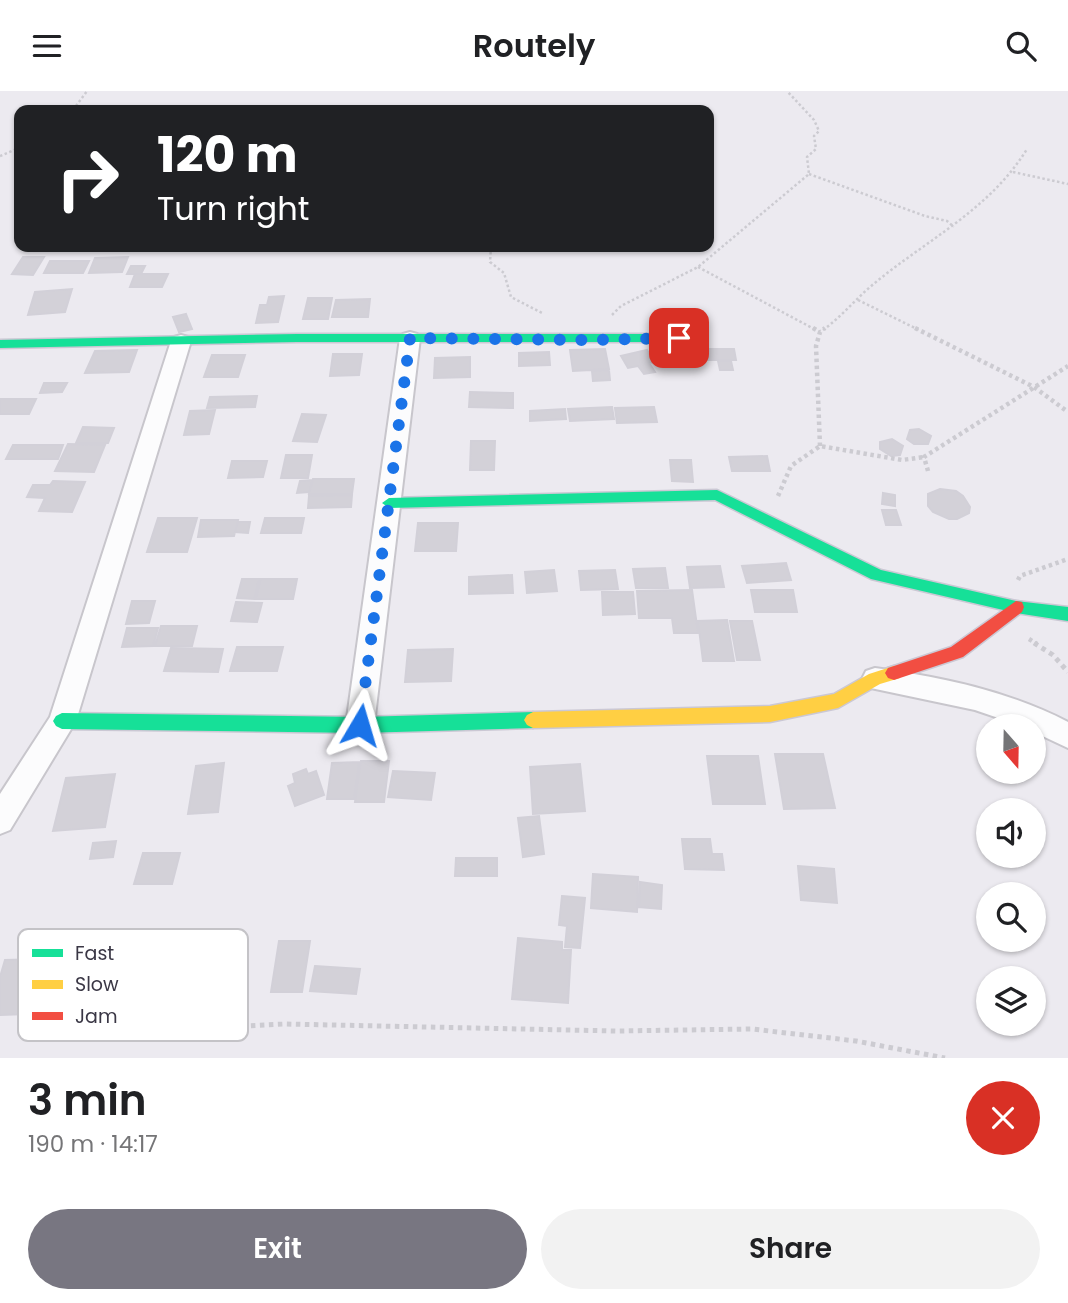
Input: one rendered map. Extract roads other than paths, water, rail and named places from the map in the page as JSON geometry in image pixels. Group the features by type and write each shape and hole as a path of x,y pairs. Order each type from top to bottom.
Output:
{"street":[{"path":"360,725 410,338"},
{"path":"0,344 410,338 679,338"},
{"path":"0,820 62,721 181,341"},
{"path":"389,503 717,495 877,575 1007,610 1068,614"},
{"path":"62,721 360,725 770,714 838,701 875,679 957,652 1007,610"},
{"path":"875,679 924,685 999,705 1068,736"}]}
